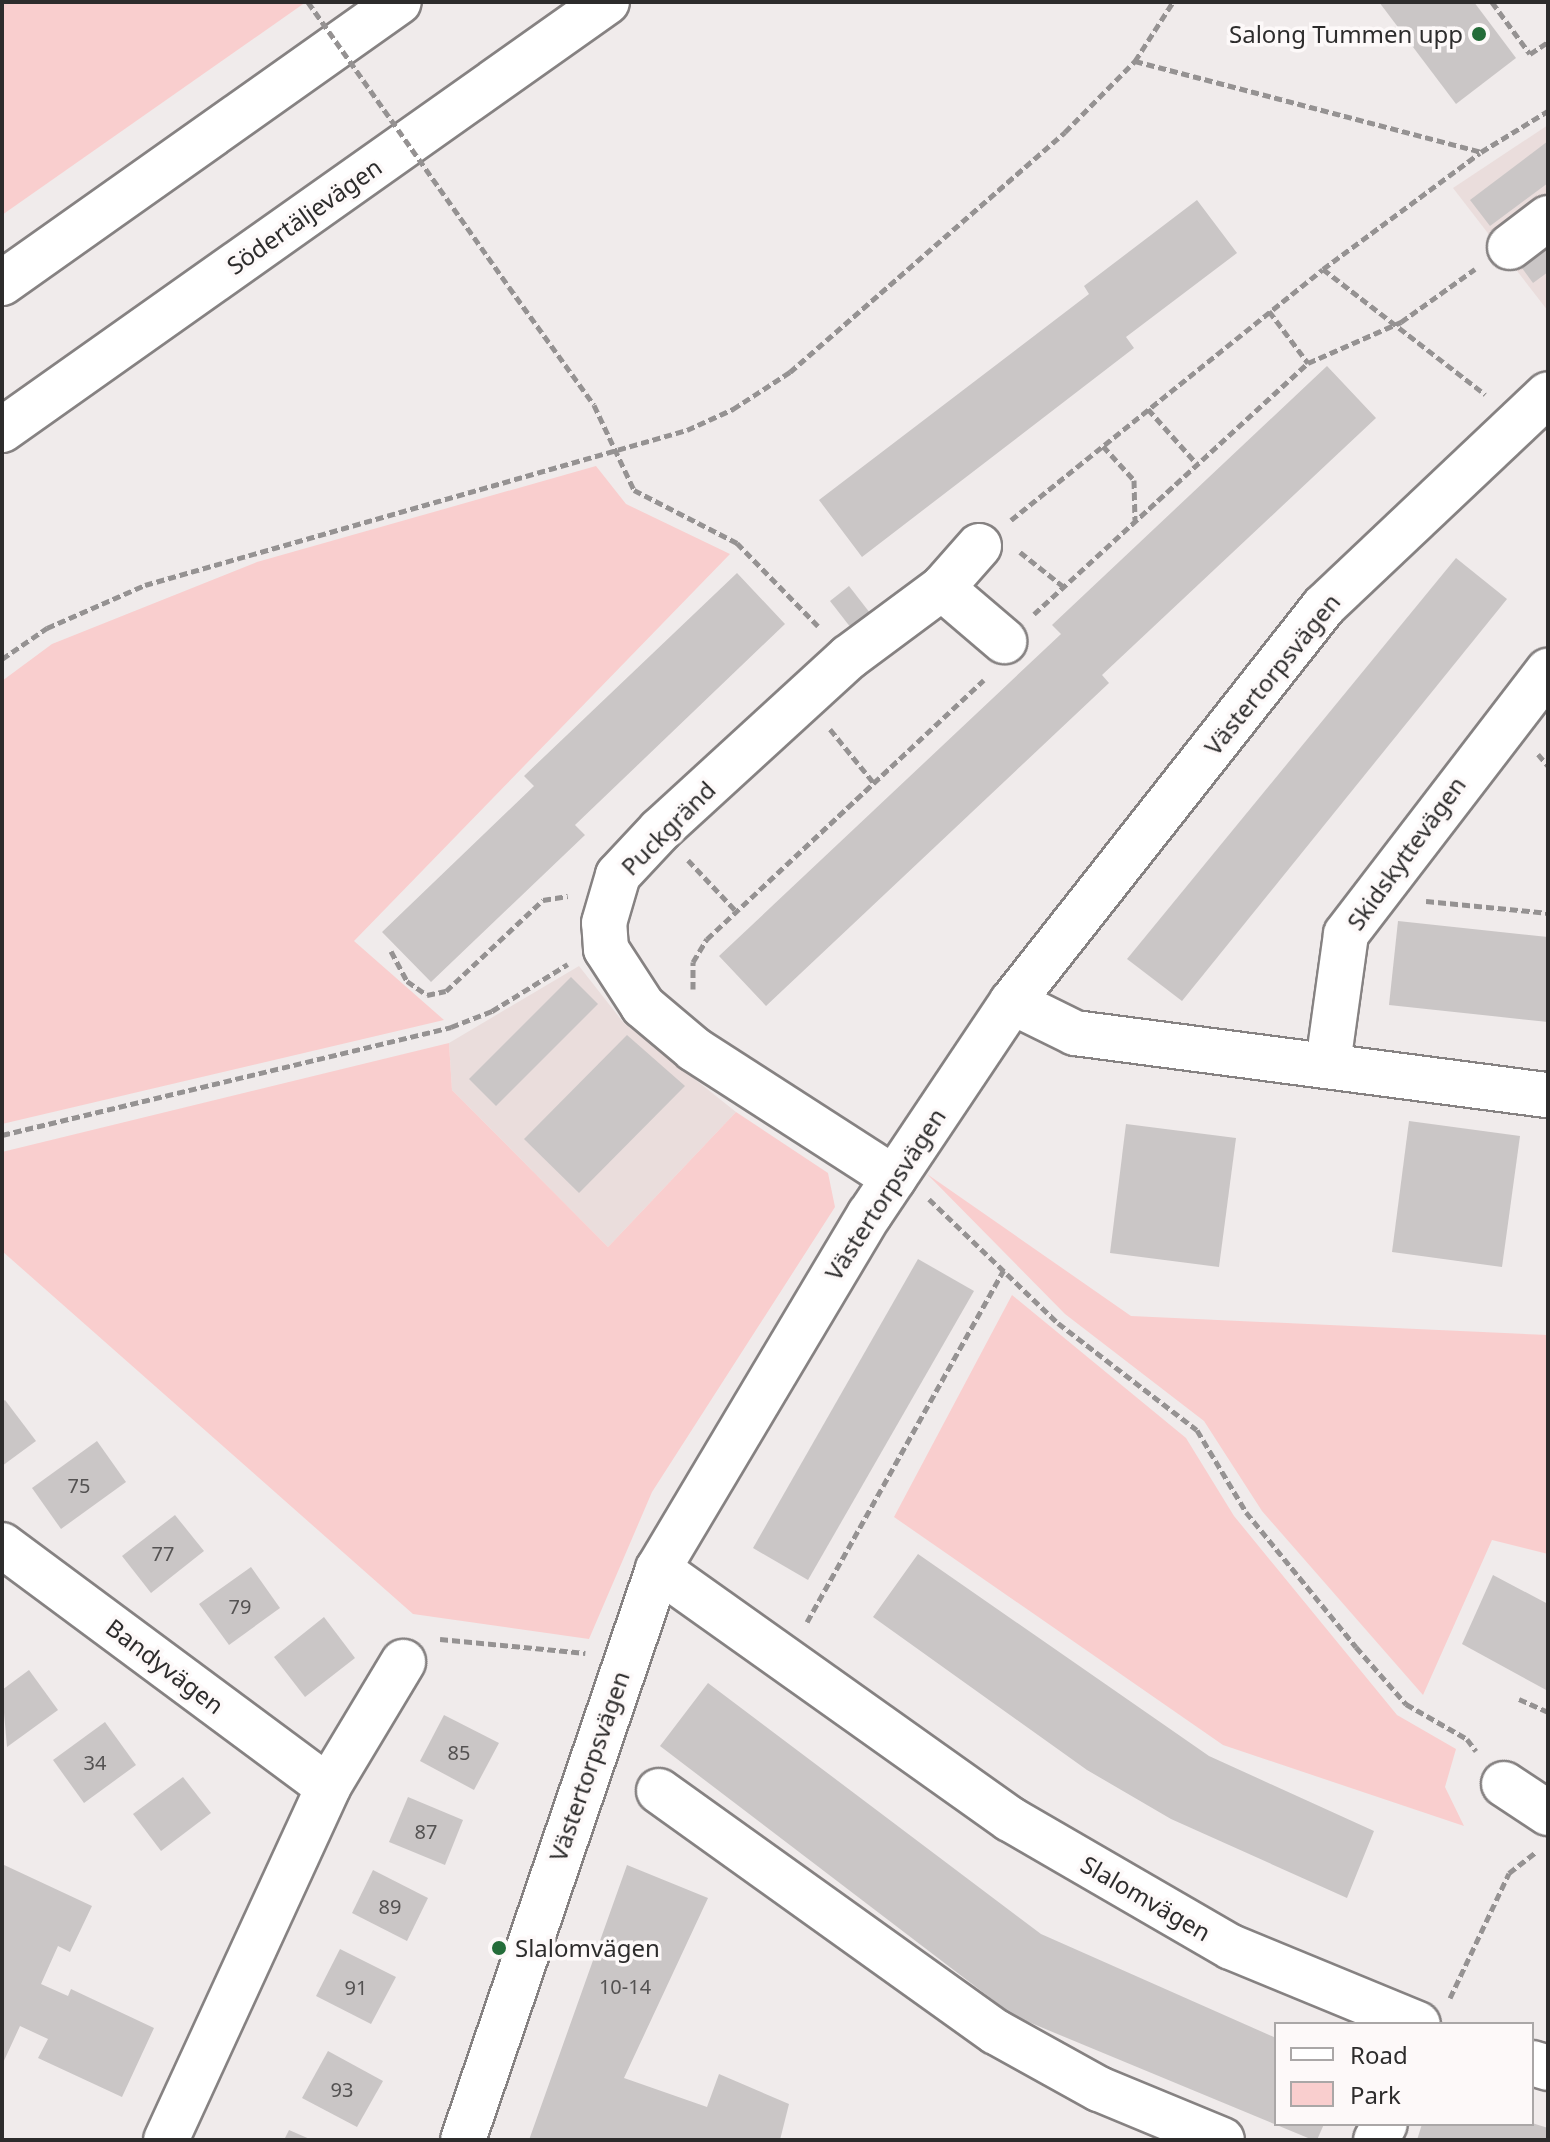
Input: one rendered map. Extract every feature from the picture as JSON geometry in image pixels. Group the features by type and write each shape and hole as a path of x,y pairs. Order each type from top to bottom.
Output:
{"main road":[{"path":"2,283 399,2"},
{"name":"Södertäljevägen","path":"2,430 607,2"},
{"path":"1510,247 1548,218"},
{"name":"Västertorpsvägen","path":"463,2140 658,1569 894,1178 1012,1002 1324,606 1532,407"},
{"name":"Puckgränd","path":"606,949 609,900 618,875 660,830 849,657 942,588 979,546"},
{"path":"942,588 1004,641"},
{"name":"Skidskyttevägen","path":"1328,1064 1346,934 1548,671"},
{"path":"606,949 643,1006 694,1049 894,1178"},
{"path":"1012,1002 1075,1033 1548,1095"},
{"name":"Bandyvägen","path":"2,1545 328,1787"},
{"name":"Slalomvägen","path":"658,1569 1010,1819 1203,1931 1431,2017"},
{"path":"166,2140 328,1787 403,1662"},
{"path":"1504,1784 1548,1813"},
{"path":"659,1791 996,2032 1099,2089 1222,2140"}],"path":[{"path":"308,2 594,405 611,449 634,490 737,543 849,657"},
{"path":"2,659 47,628 160,580 611,449 687,430 790,372 1065,132 1135,61 1173,2"},
{"path":"1492,2 1530,54 1548,42"},
{"path":"1135,61 1481,152"},
{"path":"979,546 1323,269 1481,152 1548,111"},
{"path":"1401,322 1453,279 1510,247"},
{"path":"1323,269 1532,407"},
{"path":"1269,311 1308,363"},
{"path":"1148,409 1197,464"},
{"path":"1103,446 1134,480 1135,522"},
{"path":"979,546 1028,553 1064,587"},
{"path":"804,698 873,782"},
{"path":"660,830 737,912"},
{"path":"1374,896 1548,913"},
{"path":"391,951 407,981 427,995 446,991 543,900 609,900"},
{"path":"2,1135 451,1027 606,949"},
{"path":"894,1178 942,1207 1058,1323 1197,1430 1246,1512 1356,1647 1406,1704 1467,1739 1504,1784"},
{"path":"786,1659 1004,1270"},
{"path":"403,1662 434,1639 626,1657"},
{"path":"1519,1699 1548,1712"},
{"path":"1431,2017 1509,1873 1548,1843"}],"shaded area":[{"path":"1548,125 1548,311 1453,188"},
{"path":"579,966 623,1022 736,1112 608,1247 452,1090 449,1043"}],"green space":[{"path":"2,2 306,2 2,215"},
{"path":"596,466 626,504 730,554 354,941 444,1020 2,1124 2,681 52,644 257,562"},
{"path":"449,1043 452,1090 608,1247 736,1112 828,1173 835,1207 652,1492 589,1639 413,1614 2,1251 2,1152"},
{"path":"927,1174 1131,1316 1548,1335 1548,1554 1492,1540 1423,1695 1262,1511 1204,1421 1065,1314"},
{"path":"1012,1295 1186,1438 1234,1516 1397,1715 1456,1749 1445,1787 1464,1826 1223,1745 894,1517"}],"building":[{"path":"1379,2 1474,2 1516,58 1456,104"},
{"path":"1548,141 1548,183 1490,226 1470,200"},
{"path":"1197,200 1237,253 1126,337 1134,348 862,557 819,500 1089,294 1084,286"},
{"path":"1548,232 1548,272 1533,283 1514,257"},
{"path":"1327,366 1376,418 1102,675 1109,683 766,1006 719,956 1061,634 1052,625"},
{"path":"1456,558 1507,599 1182,1001 1127,959"},
{"path":"737,573 785,624 575,825 585,835 431,982 382,932 534,786 524,776"},
{"path":"849,586 870,613 851,628 830,601"},
{"path":"1398,921 1548,937 1548,1022 1389,1005"},
{"path":"571,977 598,1004 496,1106 469,1079"},
{"path":"627,1035 685,1086 579,1193 524,1139"},
{"path":"1409,1121 1520,1136 1502,1267 1392,1252"},
{"path":"1126,1124 1236,1138 1219,1267 1110,1253"},
{"path":"918,1259 974,1291 808,1580 753,1548"},
{"path":"5,1400 36,1441 2,1466 2,1402"},
{"path":"97,1441 126,1482 61,1529 32,1488"},
{"path":"175,1515 204,1551 151,1593 122,1556"},
{"path":"918,1554 1209,1756 1374,1831 1347,1898 1171,1819 1087,1770 873,1617"},
{"path":"251,1567 280,1608 229,1645 199,1604"},
{"path":"1493,1575 1548,1604 1548,1691 1462,1644"},
{"path":"324,1617 355,1658 305,1697 274,1657"},
{"path":"29,1670 58,1710 7,1747 2,1690"},
{"path":"708,1683 1041,1934 1274,2037 1274,2124 1014,2016 660,1746"},
{"path":"444,1715 499,1743 474,1790 420,1761"},
{"path":"105,1722 136,1765 84,1803 53,1760"},
{"path":"183,1777 211,1813 161,1851 133,1814"},
{"path":"408,1797 463,1820 445,1865 389,1842"},
{"path":"2,1864 92,1906 70,1952 58,1946 41,1984 68,1996 71,1989 154,2028 122,2097 38,2058 48,2039 20,2026 2,2065"},
{"path":"627,1865 708,1898 624,2078 707,2107 719,2074 789,2104 780,2140 529,2140"},
{"path":"373,1870 428,1898 407,1941 352,1913"},
{"path":"340,1949 396,1977 371,2024 316,1996"},
{"path":"328,2051 383,2081 357,2127 302,2098"},
{"path":"1534,2124 1548,2128 1548,2140 1417,2140 1421,2126"},
{"path":"1279,2126 1323,2126 1317,2140"},
{"path":"289,2130 312,2140 284,2140"}],"place":[{"name":"Salong Tummen upp","path":"1479,34"},
{"name":"Slalomvägen","path":"499,1948"}]}
